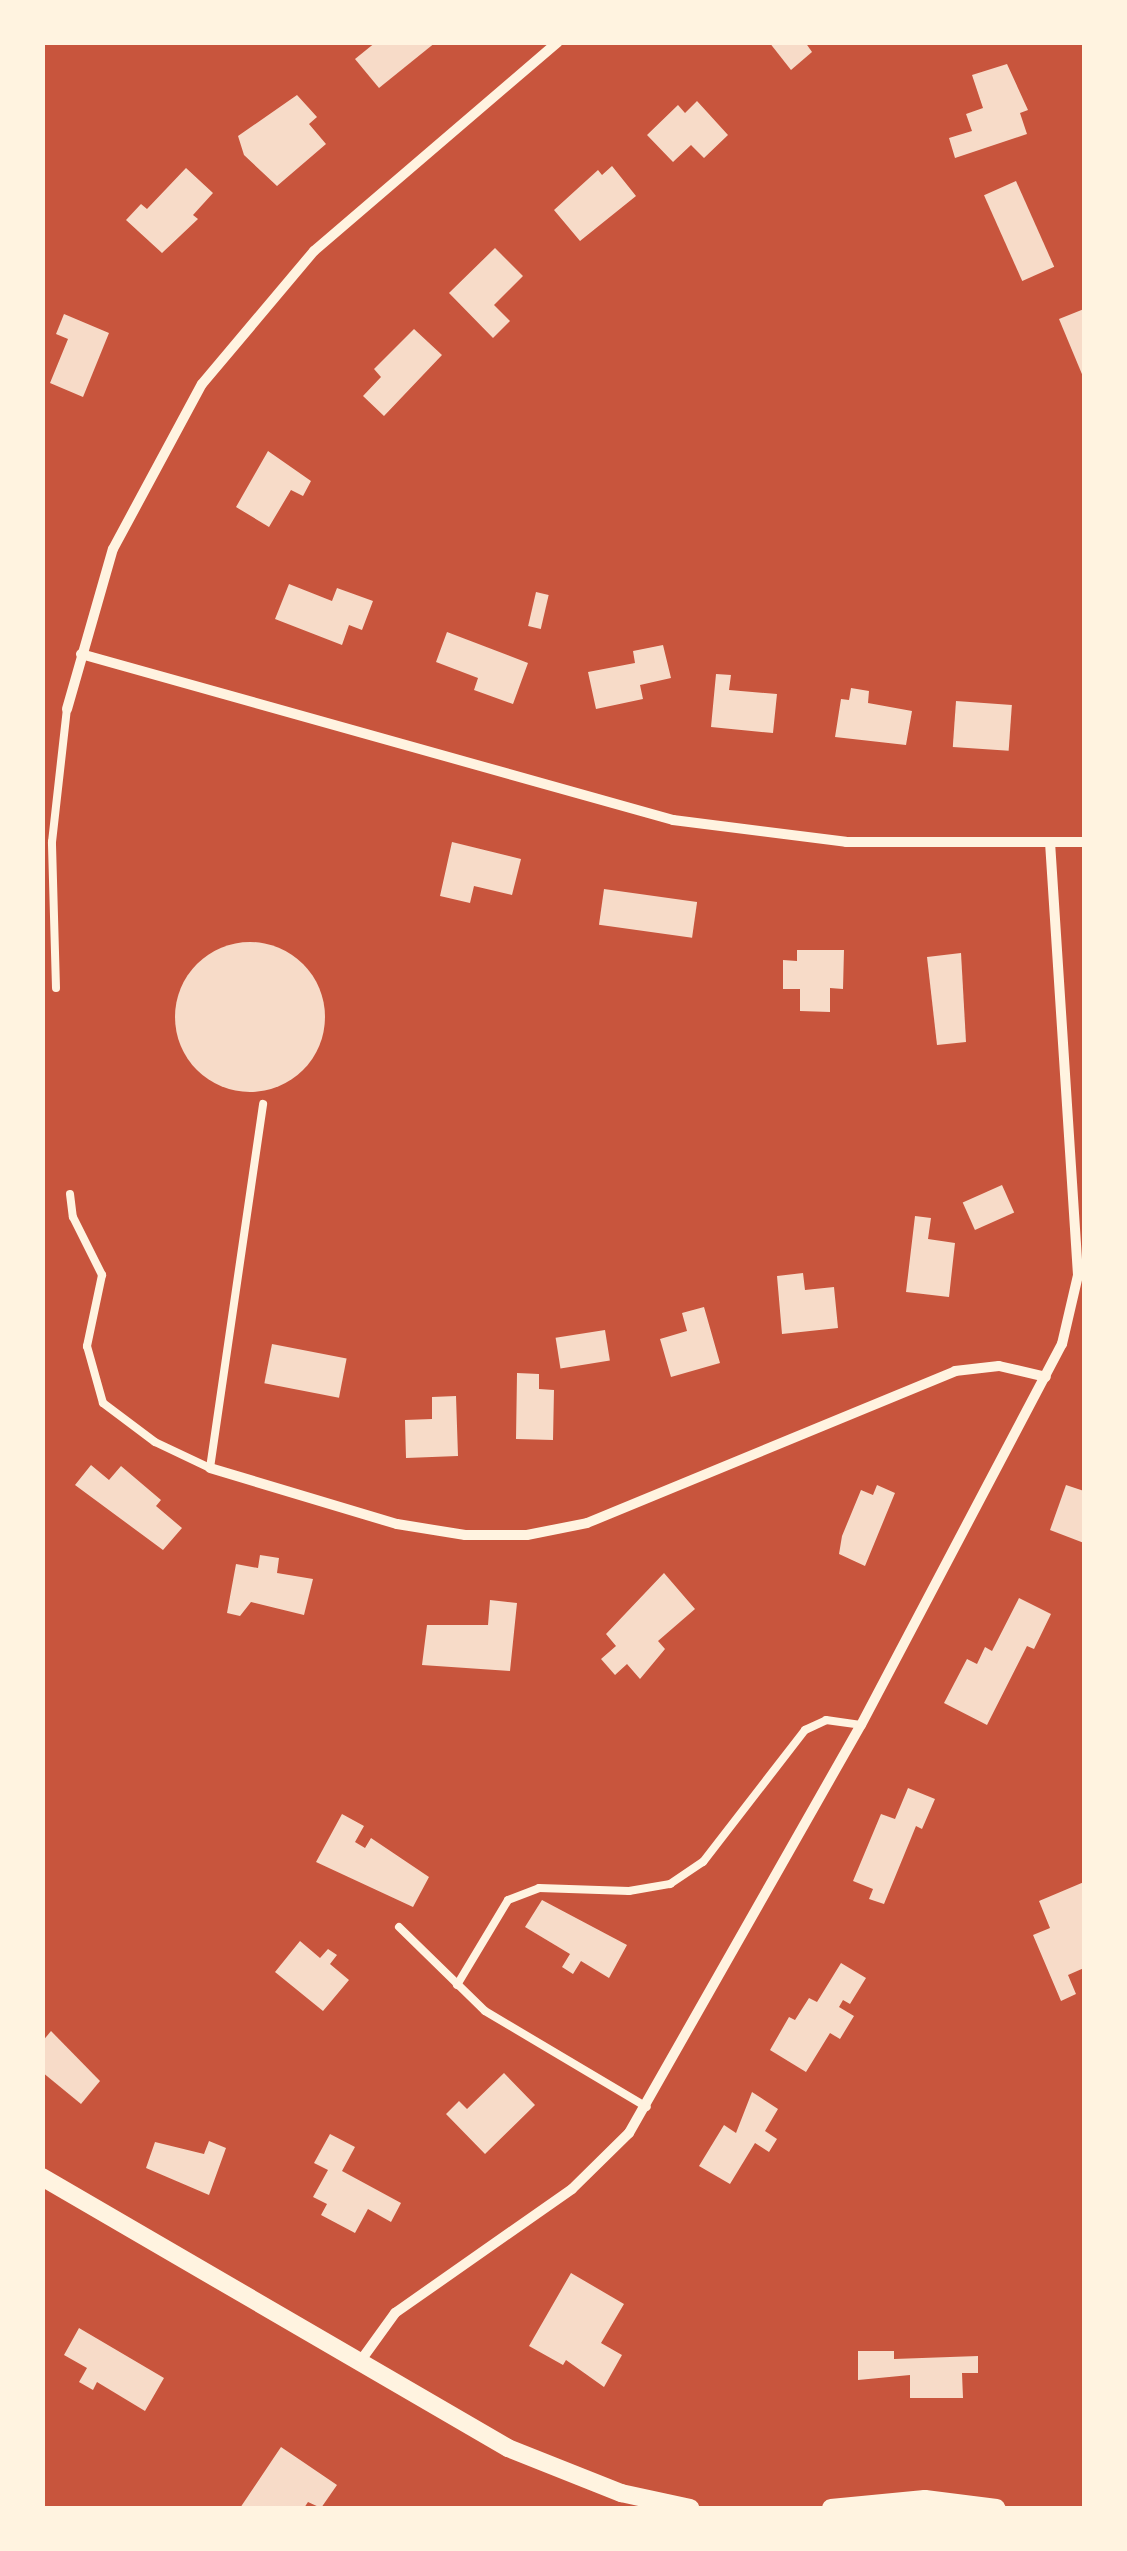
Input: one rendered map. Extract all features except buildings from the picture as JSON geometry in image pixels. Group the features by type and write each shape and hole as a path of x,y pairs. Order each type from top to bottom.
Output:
{"street":[{"path":"67,710 81,654 138,496 202,384 239,337 353,214 558,42"},
{"path":"81,654 673,820 846,842 1084,842"},
{"path":"358,2364 395,2312 593,2173 647,2107 862,1725 1046,1377 1070,1320 1078,1275 1050,842"},
{"path":"210,1468 398,1524 465,1535 527,1535 587,1523 955,1371 1000,1366 1046,1377"},
{"path":"42,2176 358,2364 545,2466 690,2508"},
{"path":"830,2508 924,2499 996,2508"}],"lane":[{"path":"56,988 52,842 67,710"},
{"path":"70,1194 73,1217 102,1275 86,1346 98,1393 133,1428 210,1468 263,1104"},
{"path":"457,1985 508,1900 540,1888 629,1891 670,1884 703,1862 805,1730 826,1720 862,1725"},
{"path":"399,1927 457,1985 510,2028 647,2107"}]}
